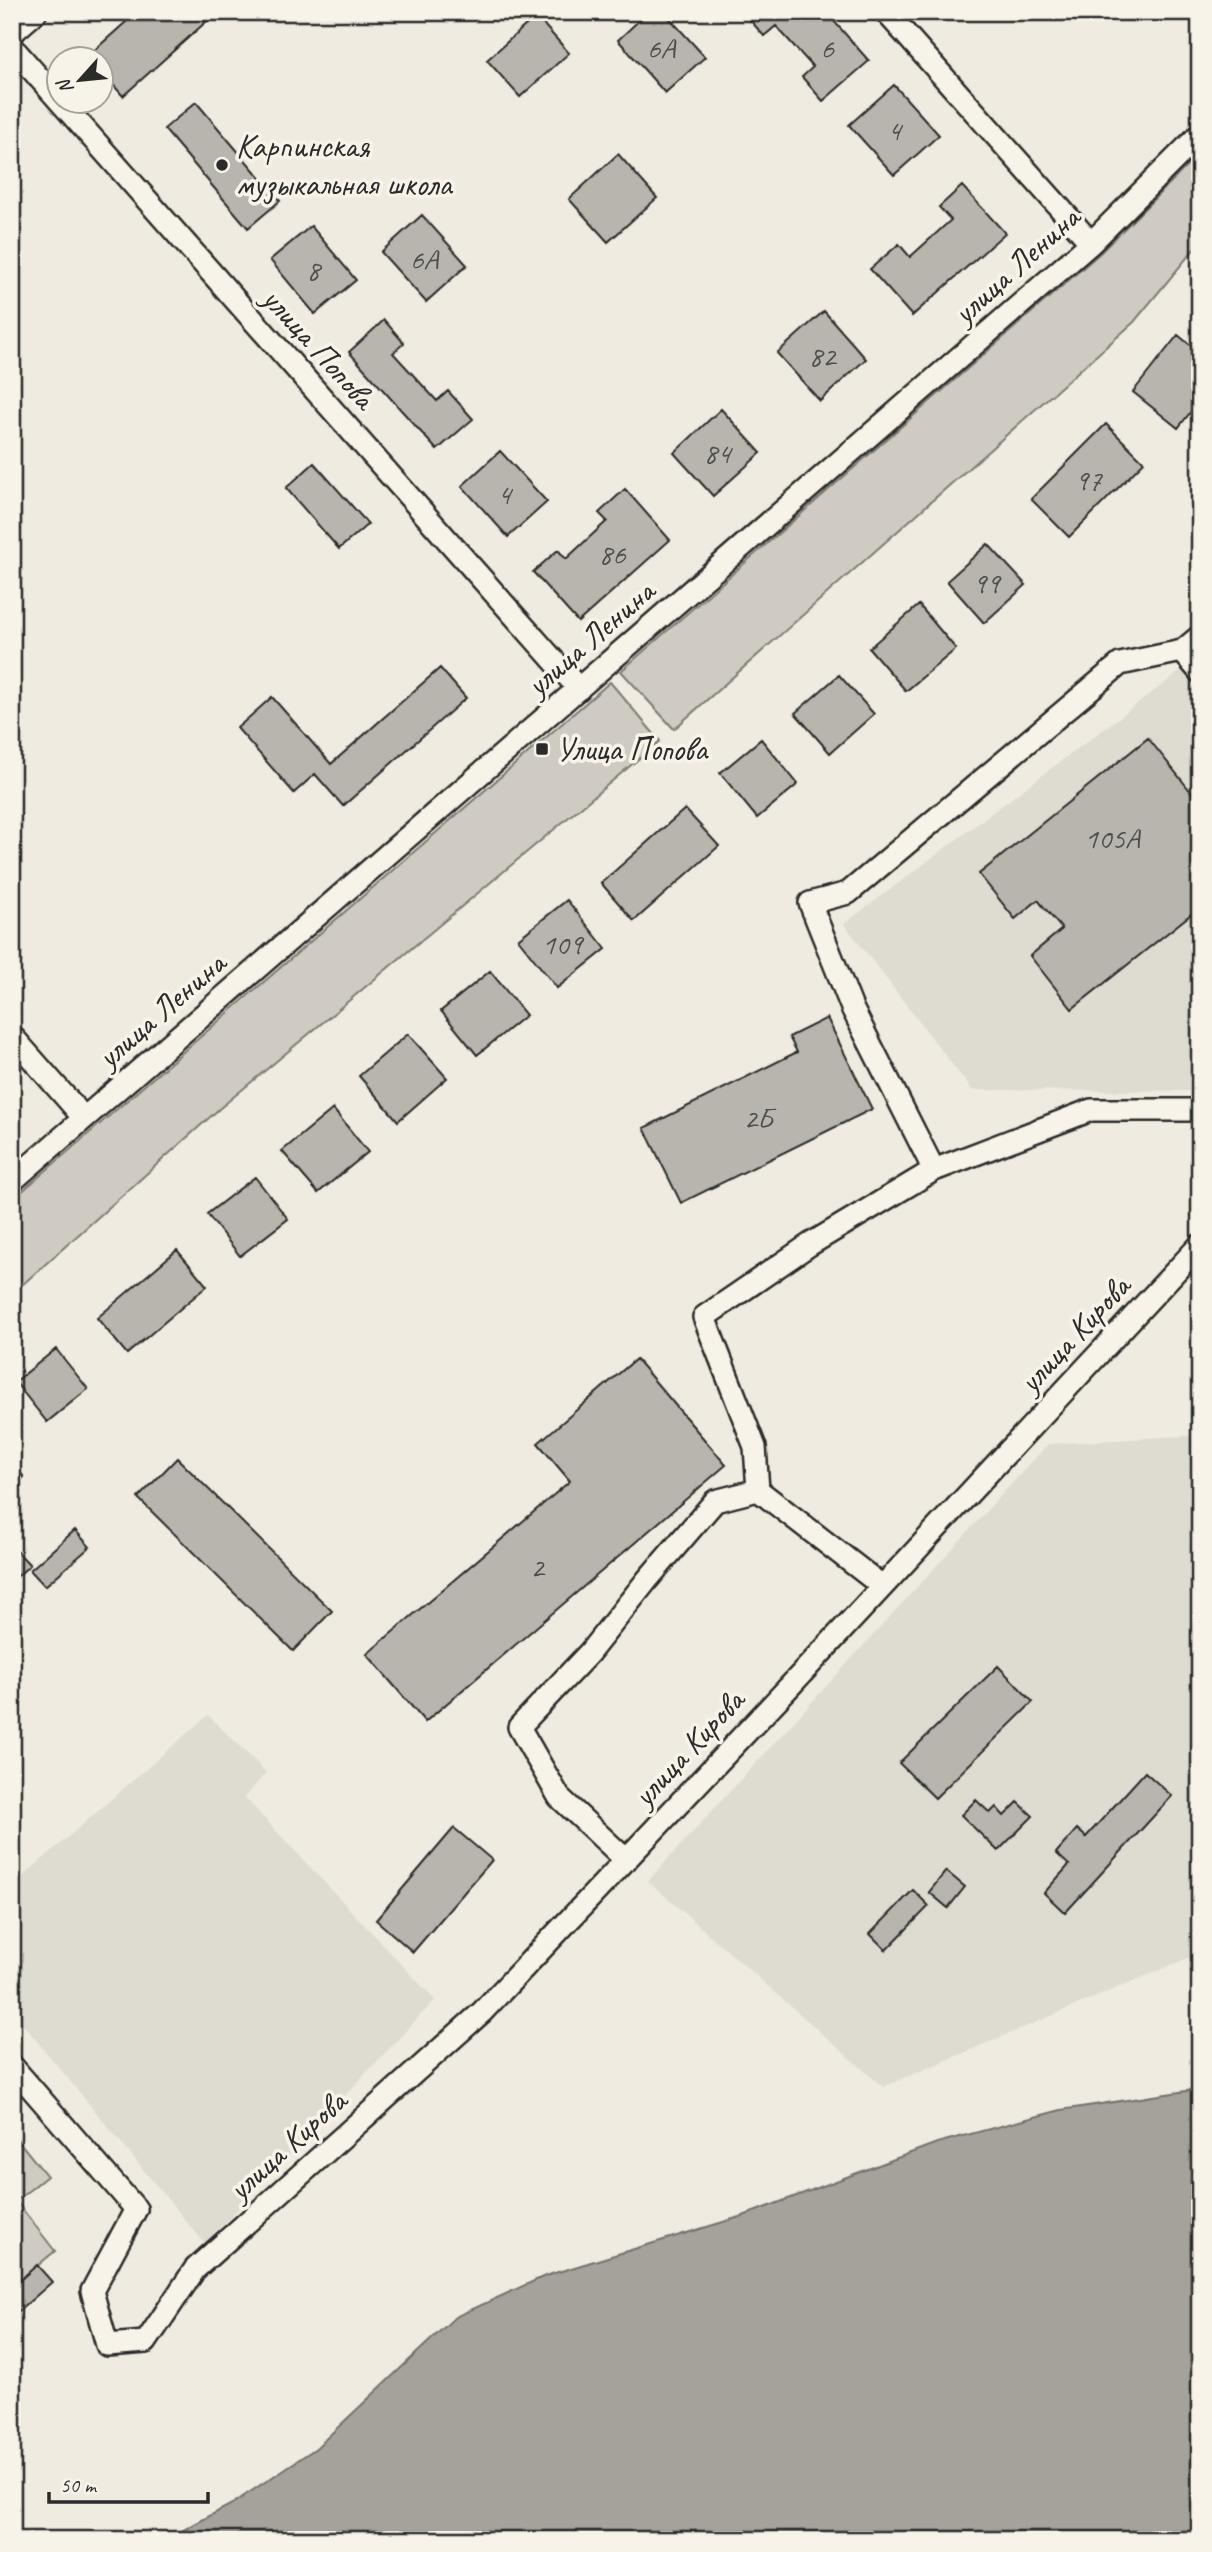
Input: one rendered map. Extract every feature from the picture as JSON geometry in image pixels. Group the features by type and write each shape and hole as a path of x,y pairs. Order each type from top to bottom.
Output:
{"street":[{"path":"12,33 36,12"},
{"path":"886,12 1091,243"},
{"name":"улица Попова","path":"12,47 579,689"},
{"name":"улица Ленина","path":"12,1181 1091,243 1200,134"},
{"path":"934,1170 852,1008 810,903 848,893 1121,664 1182,651 1200,636"},
{"path":"1182,651 1200,672"},
{"path":"12,1036 84,1118"},
{"path":"882,1586 758,1490 755,1447 704,1317 809,1245 934,1170 1091,1110 1200,1110"},
{"name":"улица Кирова","path":"12,2066 136,2209 92,2291 107,2344 146,2342 195,2269 482,2012 1200,1245"},
{"path":"626,1860 559,1797 519,1727 589,1653 715,1501 758,1490"}],"shaded area":[{"path":"1200,153 1200,242 1134,322 674,729 621,671 1100,253"},
{"path":"1200,653 1200,1091 972,1090 844,924 1189,665"},
{"path":"610,682 660,741 219,1109 12,1294 12,1200"},
{"path":"1200,1435 1200,1953 883,2087 648,1881 1048,1444"},
{"path":"208,1715 266,1772 245,1798 435,2000 205,2244 12,2011 12,1886"},
{"path":"1200,2089 1200,2540 165,2540 232,2504 316,2448 455,2317 545,2276 743,2216 937,2143 1061,2110"},
{"path":"12,2133 47,2176 16,2201 55,2251 12,2287"}],"building":[{"path":"137,12 217,12 123,96 116,88 116,46 99,46"},
{"path":"648,12 664,12 705,57 665,93 618,40"},
{"path":"743,12 826,12 869,61 823,101 802,77 813,67 776,26 764,36"},
{"path":"536,16 569,53 520,97 487,60"},
{"path":"894,85 939,135 894,175 849,125"},
{"name":"Карпинская музыкальная школа","path":"196,102 280,201 248,228 164,129"},
{"path":"618,154 657,198 608,242 569,199"},
{"path":"962,186 1005,233 912,316 870,269 899,244 910,257 951,220 939,207"},
{"path":"422,215 467,265 426,302 381,252"},
{"path":"311,226 356,280 315,314 270,260"},
{"path":"824,311 866,359 820,401 777,353"},
{"path":"384,320 404,343 393,353 437,401 448,391 473,419 437,450 349,352"},
{"path":"1178,335 1200,353 1200,400 1178,428 1133,392"},
{"path":"721,409 761,453 713,496 674,453"},
{"path":"1106,424 1144,462 1069,537 1031,499"},
{"path":"500,451 547,502 508,537 462,486"},
{"path":"314,463 368,524 339,549 286,488"},
{"path":"625,489 670,540 578,622 533,572 558,550 566,559 607,521 599,513"},
{"path":"988,544 1026,585 984,623 947,581"},
{"path":"919,605 956,649 906,691 869,648"},
{"path":"440,668 466,698 343,806 315,774 294,793 237,728 272,697 331,764"},
{"path":"839,675 874,714 830,753 795,713"},
{"path":"1148,738 1200,803 1200,907 1072,1009 1030,956 1062,929 1038,900 1015,919 979,874"},
{"path":"761,739 798,784 757,818 720,773"},
{"path":"685,809 719,846 634,921 601,883"},
{"path":"567,900 606,949 557,988 518,939"},
{"path":"490,971 526,1015 477,1055 441,1011"},
{"path":"827,1018 872,1109 681,1203 644,1128 797,1052 789,1037"},
{"path":"408,1034 447,1078 398,1121 359,1076"},
{"path":"333,1109 368,1152 318,1193 282,1151"},
{"path":"255,1177 288,1219 240,1256 207,1214"},
{"path":"177,1250 207,1286 127,1354 97,1318"},
{"path":"56,1349 88,1389 47,1422 15,1382"},
{"path":"636,1359 726,1465 425,1722 367,1654 570,1481 538,1443"},
{"path":"177,1458 332,1611 293,1651 138,1498"},
{"path":"12,1464 24,1477 12,1487"},
{"path":"75,1530 90,1547 45,1586 30,1570"},
{"path":"12,1546 30,1565 12,1581"},
{"path":"998,1666 1033,1702 935,1798 899,1763"},
{"path":"1145,1772 1172,1796 1065,1913 1044,1893 1069,1865 1056,1853 1077,1829 1086,1837"},
{"path":"976,1800 990,1813 996,1807 1004,1816 1018,1802 1033,1816 998,1851 961,1815"},
{"path":"454,1828 492,1860 413,1952 376,1920"},
{"path":"946,1871 965,1887 948,1908 929,1892"},
{"path":"913,1890 929,1906 886,1950 870,1934"},
{"path":"37,2265 52,2282 12,2317 12,2287"}],"place":[{"name":"Карпинская музыкальная школа","path":"222,165"},
{"name":"Улица Попова","path":"542,749"}]}
